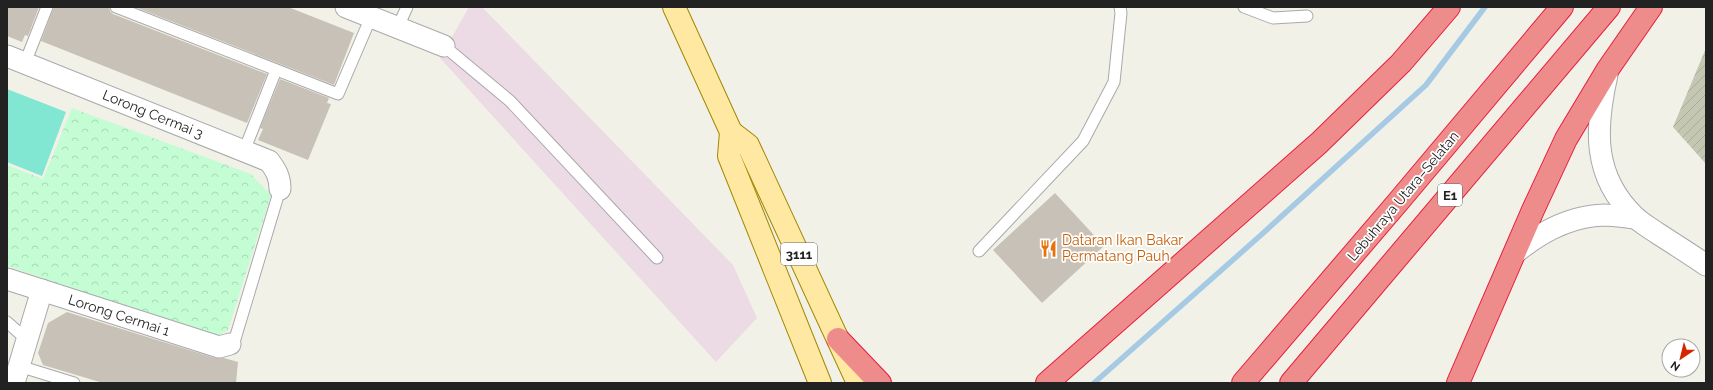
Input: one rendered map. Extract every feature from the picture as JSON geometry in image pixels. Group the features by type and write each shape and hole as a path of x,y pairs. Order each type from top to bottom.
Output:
{"highway":[{"path":"1047,383 1319,143 1401,63 1449,7"},
{"name":"Lebuhraya Utara–Selatan","path":"1243,383 1562,7"},
{"name":"E1","path":"1291,383 1610,7"},
{"path":"1458,383 1539,197 1566,139 1608,69 1651,7"},
{"path":"838,339 880,383"}],"main road":[{"name":"3111","path":"674,7 731,132 748,145 858,383"},
{"name":"3111","path":"731,132 729,156 820,383"}],"street":[{"path":"346,7 444,46"},
{"name":"Lorong Cermai 3","path":"16,59 269,161 280,178 280,189"},
{"path":"1608,69 1598,119 1598,141 1603,164 1611,184 1620,201 1635,218 1706,265"},
{"path":"1514,254 1542,233 1562,224 1584,218 1604,215 1635,218"},
{"name":"Lorong Cermai 1","path":"7,279 219,347 230,344"},
{"path":"17,375 42,290"}],"lane":[{"path":"16,59 47,7"},
{"path":"116,7 338,94 371,17"},
{"path":"398,28 407,7"},
{"path":"979,251 1083,140 1114,82 1121,12 1120,7"},
{"path":"1244,7 1273,18 1307,16"},
{"path":"444,46 510,101 656,258"},
{"path":"244,151 276,70"},
{"path":"230,344 235,338 280,189"},
{"path":"7,322 27,340"},
{"path":"17,375 74,383"}],"shaded area":[{"path":"469,7 482,7 733,265 757,318 716,362 440,58"},
{"path":"1706,48 1706,164 1673,127"},
{"path":"7,89 66,112 42,176 7,162"}],"green space":[{"path":"72,108 251,174 271,195 228,330 216,337 7,266 7,165 43,179"}],"building":[{"path":"7,7 39,7 28,36 25,35 22,42 7,36"},
{"path":"54,7 109,7 113,14 267,74 247,123 41,41"},
{"path":"135,7 288,7 354,33 334,85"},
{"path":"280,79 329,98 327,103 331,104 308,160 258,140 263,129 260,128"},
{"name":"Dataran Ikan Bakar Permatang Pauh","path":"1055,193 1104,246 1042,303 993,250"},
{"path":"67,312 215,358 224,358 238,362 236,383 103,383 43,365 38,353 48,323"}],"waterway":[{"path":"1094,383 1261,235 1426,85 1485,7"}],"place":[{"name":"Dataran Ikan Bakar Permatang Pauh","path":"1049,248"}]}
